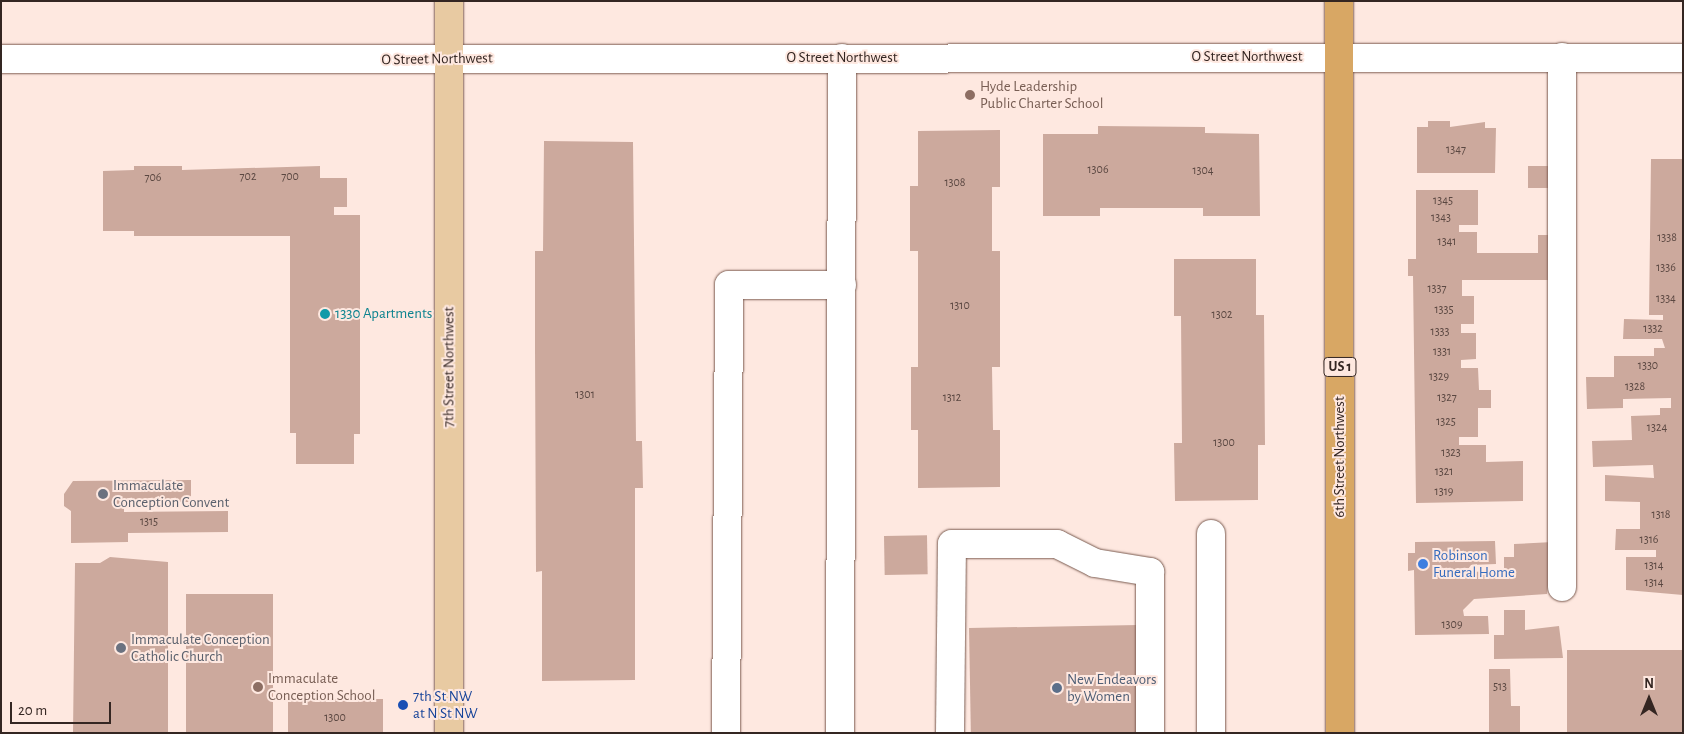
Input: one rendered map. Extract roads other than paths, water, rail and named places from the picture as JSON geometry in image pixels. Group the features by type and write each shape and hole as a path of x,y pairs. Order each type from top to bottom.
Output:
{"highway":[{"name":"6th Street Northwest","path":"1339,1 1340,733"}],"main road":[{"name":"7th Street Northwest","path":"449,1 449,733"}],"street":[{"path":"1562,57 1562,587"},
{"path":"840,733 842,58"},
{"name":"O Street Northwest","path":"1,59 1683,58"},
{"path":"726,733 729,285 842,285"},
{"path":"1211,534 1211,733"},
{"path":"950,733 952,544 1057,544 1095,563 1150,572 1150,733"}],"place":[{"name":"Hyde Leadership Public Charter School","path":"970,95"},
{"name":"1330 Apartments","path":"325,314"},
{"name":"Immaculate Conception Convent","path":"103,494"},
{"name":"Robinson Funeral Home","path":"1423,564"},
{"name":"Immaculate Conception Catholic Church","path":"121,648"},
{"name":"Immaculate Conception School","path":"258,687"},
{"name":"New Endeavors by Women","path":"1057,688"},
{"name":"7th St NW at N St NW","path":"403,705"}]}
